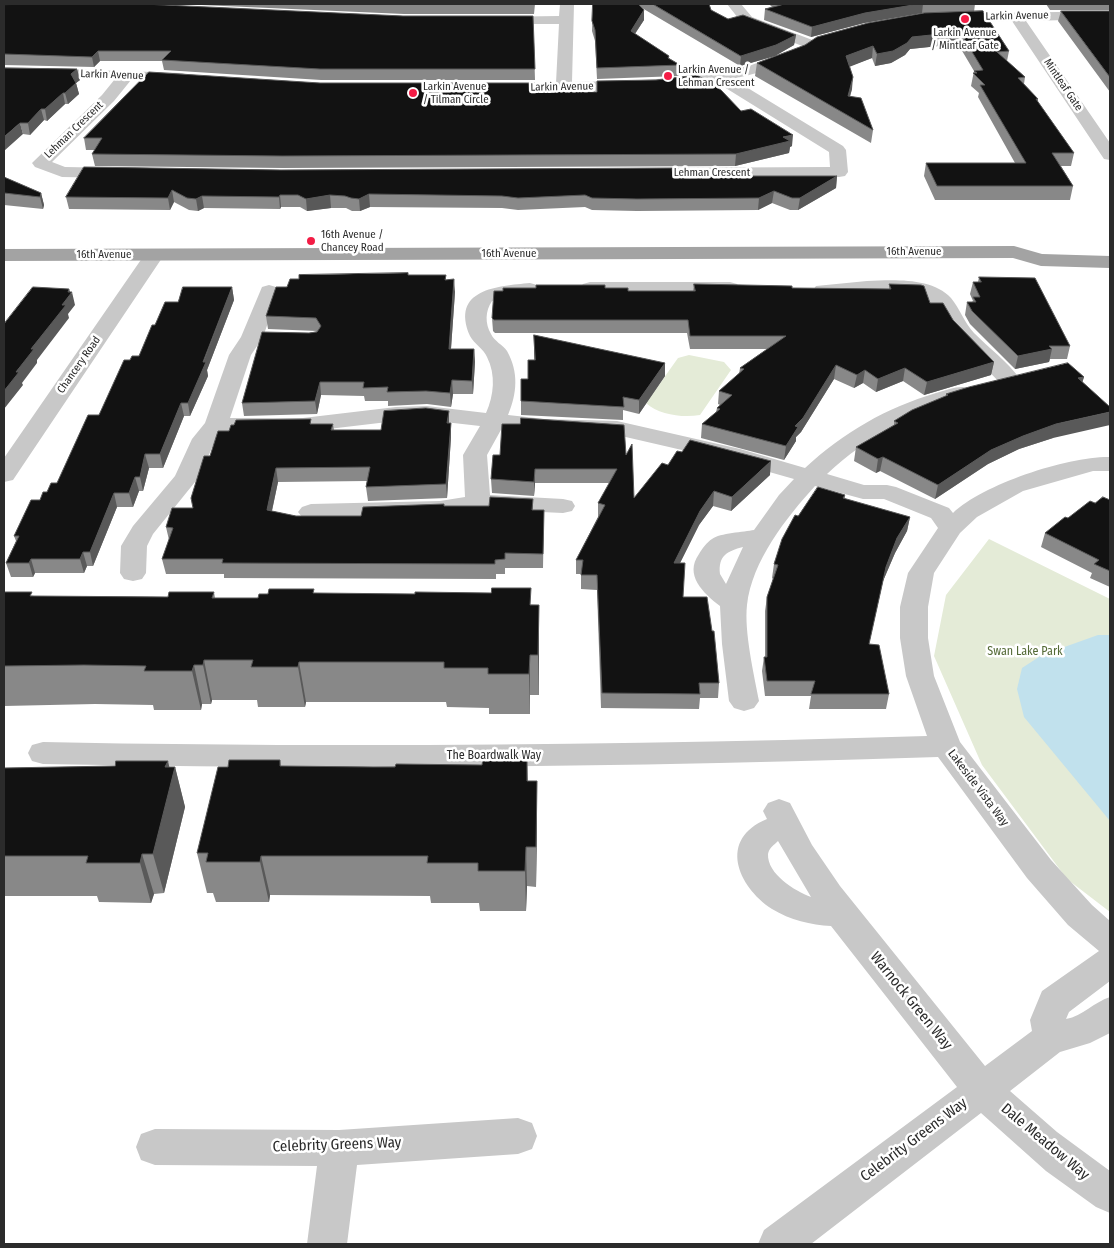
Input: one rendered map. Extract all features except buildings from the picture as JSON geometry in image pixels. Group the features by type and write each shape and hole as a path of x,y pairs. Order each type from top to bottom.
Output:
{"main road":[{"name":"16th Avenue","path":"1014,252 1032,246 1110,246"},
{"name":"16th Avenue","path":"4,256 1014,252 1042,260 1110,262"}],"street":[{"path":"564,86 567,4"},
{"path":"734,4 747,20 810,44"},
{"name":"Larkin Avenue","path":"931,19 1110,15"},
{"name":"Mintleaf Gate","path":"1016,16 1110,155"},
{"path":"480,20 566,20"},
{"name":"Larkin Avenue","path":"486,88 656,84 720,77 754,70 798,52 810,44 828,39"},
{"name":"Larkin Avenue","path":"4,72 128,74 195,79"},
{"name":"Lehman Crescent","path":"128,74 108,98 41,163 62,172 139,173"},
{"name":"Lehman Crescent","path":"624,173 839,172 837,150 720,77"},
{"name":"Chancery Road","path":"4,475 154,255"},
{"path":"805,289 897,287 923,290 938,297 950,310 993,384"},
{"path":"478,502 475,456 504,398 504,373 496,353 482,337 476,320 477,308 485,297 502,292 556,289 746,288"},
{"path":"134,573 134,546 142,531 187,477 204,439 216,425 240,355 261,338 268,291"},
{"path":"744,701 736,654 734,603 761,536 789,500 837,452 877,425 912,409 993,384 1033,374"},
{"path":"216,425 303,426 396,414 427,413 545,426 617,428 680,441 811,476 863,492 874,504 929,525 951,528"},
{"name":"Lakeside Vista Way","path":"1110,445 1101,464 1014,486 968,512 951,528 921,573 914,607 914,638 920,676 946,746 1040,869 1080,915 1110,941"},
{"path":"311,512 440,509 478,502 563,506"},
{"path":"734,603 713,588 706,573 708,560 721,544 761,536"},
{"name":"The Boardwalk Way","path":"42,753 216,757 602,755 946,746"},
{"name":"Warnock Green Way","path":"841,912 822,912 800,908 775,894 758,878 752,861 756,840 782,818 812,872 841,912 982,1088"},
{"path":"1052,1037 1048,1020 1055,1002 1110,962"},
{"name":"Celebrity Greens Way","path":"778,1244 982,1088 1052,1037 1073,1035 1093,1025 1110,1012"},
{"name":"Dale Meadow Way","path":"982,1088 1033,1135 1086,1178 1110,1194"},
{"name":"Celebrity Greens Way","path":"155,1147 339,1148 518,1136"},
{"path":"327,1244 339,1148"}],"green space":[{"path":"689,355 724,362 731,370 700,415 672,415 651,407 646,403 678,358"},
{"name":"Swan Lake Park","path":"989,539 1110,599 1110,912 1067,879 982,765 934,656 946,595"}],"water":[{"path":"1098,635 1110,635 1110,821 1024,717 1017,689 1022,668 1042,655"}],"place":[{"name":"Larkin Avenue / Mintleaf Gate","path":"965,19"},
{"name":"Larkin Avenue / Lehman Crescent","path":"668,76"},
{"name":"Larkin Avenue / Tilman Circle","path":"413,93"},
{"name":"16th Avenue / Chancey Road","path":"311,241"}]}
